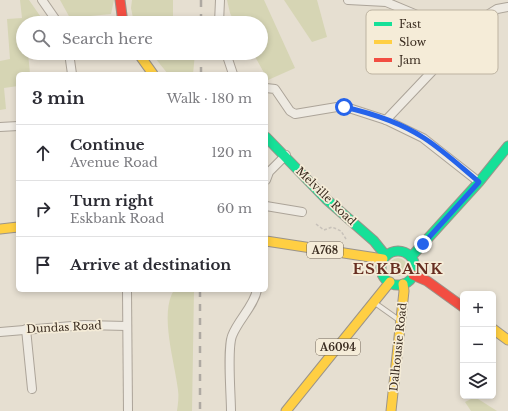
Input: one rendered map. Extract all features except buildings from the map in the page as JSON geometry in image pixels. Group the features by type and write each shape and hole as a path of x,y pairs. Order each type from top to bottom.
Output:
{"main road":[{"path":"120,0 122,16"},
{"path":"143,60 152,72"},
{"name":"Melville Road","path":"268,139 286,155 326,199 374,241 385,258"},
{"path":"411,257 479,182 508,146"},
{"path":"0,228 16,227"},
{"name":"A768","path":"268,241 385,258"},
{"path":"398,251 411,257 414,263 413,275 403,284 390,282 382,273 385,258 398,251"},
{"path":"413,275 427,281 460,305"},
{"name":"A6094","path":"286,411 390,282"},
{"name":"Dalhousie Road","path":"391,411 404,291 403,284"},
{"path":"496,331 508,340"}],"street":[{"path":"42,0 53,16"},
{"path":"219,16 220,0"},
{"path":"348,0 386,2 405,10"},
{"path":"495,10 508,7"},
{"path":"70,60 72,72"},
{"path":"228,60 232,72"},
{"path":"386,120 430,74"},
{"path":"268,88 275,89 290,111 294,114 337,106 352,109 386,120 424,138 479,182"},
{"path":"0,127 16,126"},
{"path":"268,175 286,155"},
{"path":"268,206 302,212"},
{"path":"127,292 128,411"},
{"path":"231,411 231,339 240,320 254,300 256,292"},
{"name":"Dundas Road","path":"0,332 84,325 127,326"},
{"path":"26,329 32,389"}],"lane":[{"path":"374,302 401,322"}],"path":[{"path":"316,224 324,230 332,227 341,231 346,238"}],"green space":[{"path":"20,0 29,0 40,16 22,16"},
{"path":"60,0 114,0 111,14 69,16"},
{"path":"132,0 173,0 173,16 133,16 131,8"},
{"path":"227,0 264,0 295,68 268,80 268,72 264,72 257,60 268,60 268,16 232,16"},
{"path":"284,0 317,0 327,37 312,42"},
{"path":"16,18 16,60 29,60 30,72 16,72 16,86 4,88 6,109 0,110 0,61 10,59 7,19"},
{"path":"157,60 194,60 193,72 166,72"},
{"path":"398,258 404,261 407,267 404,273 398,276 392,273 389,267 392,261"},
{"path":"173,292 194,292 192,411 177,411 178,392 168,325 170,300"},
{"path":"471,399 478,399 497,411 471,411 465,402"}],"railway":[{"path":"201,0 201,16"},
{"path":"201,60 201,72"},
{"path":"200,292 200,411"}],"traffic: fast":[{"path":"268,139 326,199 374,241 386,256"},
{"path":"411,257 479,182 508,146"},
{"path":"398,251 410,256 415,268 410,280 398,285 386,280 381,268 386,256 398,251"}],"traffic: slow":[{"path":"143,60 152,72"},
{"path":"0,229 16,227"},
{"path":"268,241 383,259"},
{"path":"286,411 390,282"},
{"path":"391,411 404,291 403,284"},
{"path":"496,331 508,340"}],"traffic: jam":[{"path":"120,0 122,16"},
{"path":"413,275 427,281 460,305"}],"district":[{"name":"ESKBANK","path":"398,268"}],"route":[{"path":"344,107 386,120 424,138 445,153 479,182 423,244"}]}
